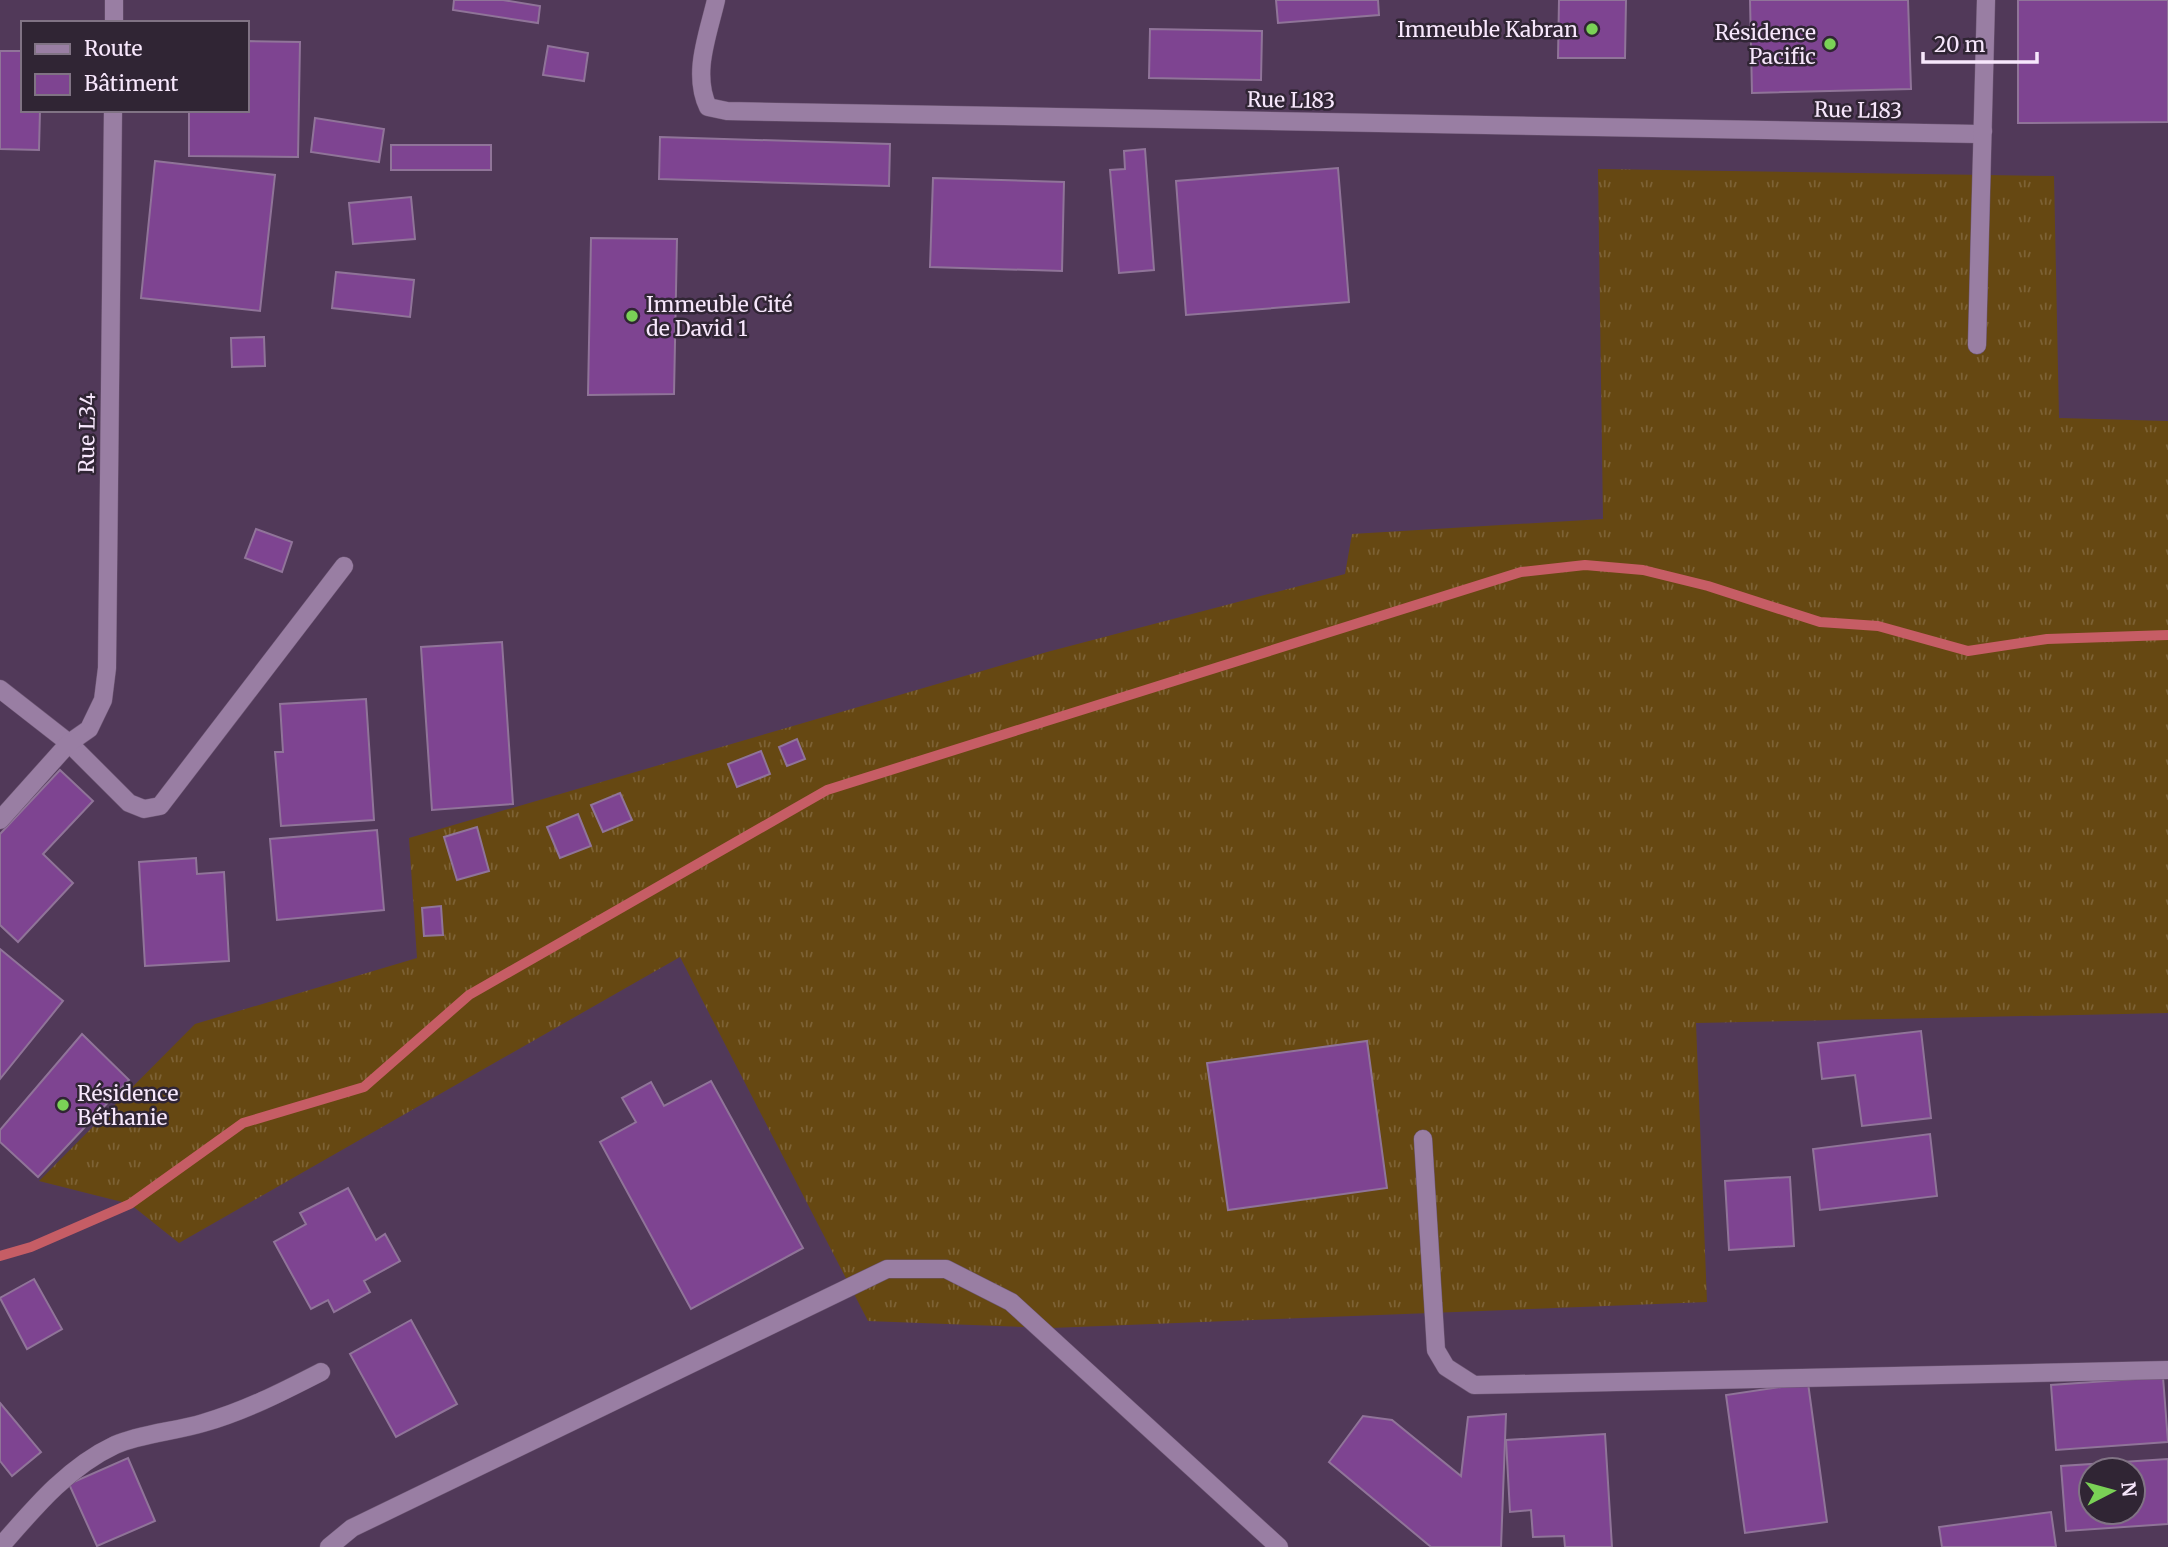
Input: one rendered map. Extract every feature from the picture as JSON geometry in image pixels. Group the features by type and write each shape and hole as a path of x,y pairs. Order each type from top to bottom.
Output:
{"street":[{"path":"114,0 114,21"},
{"name":"Rue L183","path":"716,0 700,72 702,95 708,107 727,111 1566,128 1979,134 1983,131"},
{"path":"1977,345 1986,0"},
{"name":"Rue L34","path":"0,820 69,743 89,729 103,700 107,668 113,112"},
{"path":"0,689 69,743 129,803 145,809 160,806 344,566"},
{"path":"1423,1139 1436,1350 1446,1367 1474,1385 2168,1370"},
{"path":"329,1547 352,1528 887,1269 946,1269 1011,1302 1279,1547"},
{"path":"0,1547 36,1505 76,1468 117,1444 203,1423 256,1405 321,1372"}],"green space":[{"path":"1598,169 2054,176 2059,418 2168,421 2168,1013 1696,1023 1707,1302 1051,1328 868,1321 680,957 179,1243 130,1204 39,1181 195,1024 417,958 409,838 1047,652 1345,574 1352,534 1603,519"}],"building":[{"path":"454,0 503,0 540,6 538,23 453,10"},
{"path":"1276,0 1378,0 1379,15 1278,23"},
{"name":"Immeuble Kabran","path":"1559,0 1626,0 1625,58 1558,58"},
{"name":"Résidence Pacific","path":"1750,0 1908,0 1911,89 1752,93"},
{"path":"2018,0 2168,0 2168,122 2018,123"},
{"path":"1150,29 1262,31 1261,80 1149,78"},
{"path":"248,41 300,42 298,157 189,156 189,112 248,112"},
{"path":"548,46 588,53 584,81 543,75"},
{"path":"0,51 21,51 21,112 40,112 39,150 0,149"},
{"path":"315,118 384,129 379,162 311,152"},
{"path":"660,137 890,144 889,186 659,179"},
{"path":"391,145 491,145 491,170 391,170"},
{"path":"1145,149 1154,270 1119,273 1110,170 1125,169 1124,151"},
{"path":"155,161 275,175 260,311 141,298"},
{"path":"1338,168 1349,302 1186,315 1176,181"},
{"path":"933,178 1064,182 1062,271 930,267"},
{"path":"411,197 415,239 353,244 349,203"},
{"name":"Immeuble Cité de David 1","path":"591,238 677,239 674,394 588,395"},
{"path":"336,272 414,280 410,317 332,308"},
{"path":"264,337 265,366 232,367 231,338"},
{"path":"256,529 292,542 282,572 245,558"},
{"path":"502,642 513,804 432,810 421,647"},
{"path":"366,699 374,820 281,826 275,752 283,752 280,704"},
{"path":"797,739 805,759 787,766 779,747"},
{"path":"761,751 770,774 737,787 728,764"},
{"path":"60,770 93,801 43,854 73,883 18,942 0,925 0,834"},
{"path":"620,793 632,820 603,832 591,805"},
{"path":"578,814 591,846 560,858 547,827"},
{"path":"477,827 489,871 457,880 444,837"},
{"path":"377,830 384,910 277,920 270,839"},
{"path":"196,858 197,874 224,872 229,961 145,966 139,862"},
{"path":"441,906 443,935 424,936 422,908"},
{"path":"0,949 63,1001 0,1079"},
{"path":"1921,1031 1931,1118 1862,1126 1855,1075 1822,1079 1818,1043"},
{"name":"Résidence Béthanie","path":"82,1034 129,1080 38,1177 0,1142 0,1130"},
{"path":"1367,1041 1387,1188 1228,1210 1207,1063"},
{"path":"711,1081 803,1248 691,1309 600,1142 636,1122 622,1098 651,1082 664,1106"},
{"path":"1930,1134 1937,1196 1820,1210 1813,1149"},
{"path":"1790,1177 1794,1246 1729,1250 1725,1181"},
{"path":"348,1188 376,1240 385,1234 400,1261 364,1281 370,1292 334,1312 328,1300 311,1309 274,1242 306,1224 300,1213"},
{"path":"34,1279 62,1329 27,1349 0,1298"},
{"path":"411,1320 457,1404 396,1437 350,1354"},
{"path":"2163,1377 2168,1442 2056,1450 2051,1385"},
{"path":"1808,1383 1827,1522 1745,1533 1726,1395"},
{"path":"0,1403 41,1452 12,1476 0,1461"},
{"path":"1506,1414 1501,1547 1431,1547 1329,1462 1363,1416 1392,1420 1461,1476 1468,1417"},
{"path":"1605,1434 1612,1547 1565,1547 1564,1536 1533,1537 1531,1510 1510,1512 1506,1440"},
{"path":"128,1458 155,1521 97,1546 69,1484"},
{"path":"2168,1459 2168,1524 2147,1525 2147,1460"},
{"path":"2077,1465 2077,1526 2139,1526 2066,1531 2061,1466"},
{"path":"2051,1512 2056,1547 1942,1547 1939,1527"}],"waterway":[{"path":"0,1256 31,1247 130,1204 243,1123 364,1087 469,995 827,790 1521,572 1585,565 1643,570 1708,586 1820,622 1878,626 1968,651 2047,639 2168,635"}],"place":[{"name":"Immeuble Kabran","path":"1592,29"},
{"name":"Résidence Pacific","path":"1830,44"},
{"name":"Immeuble Cité de David 1","path":"632,316"},
{"name":"Résidence Béthanie","path":"63,1105"}]}
